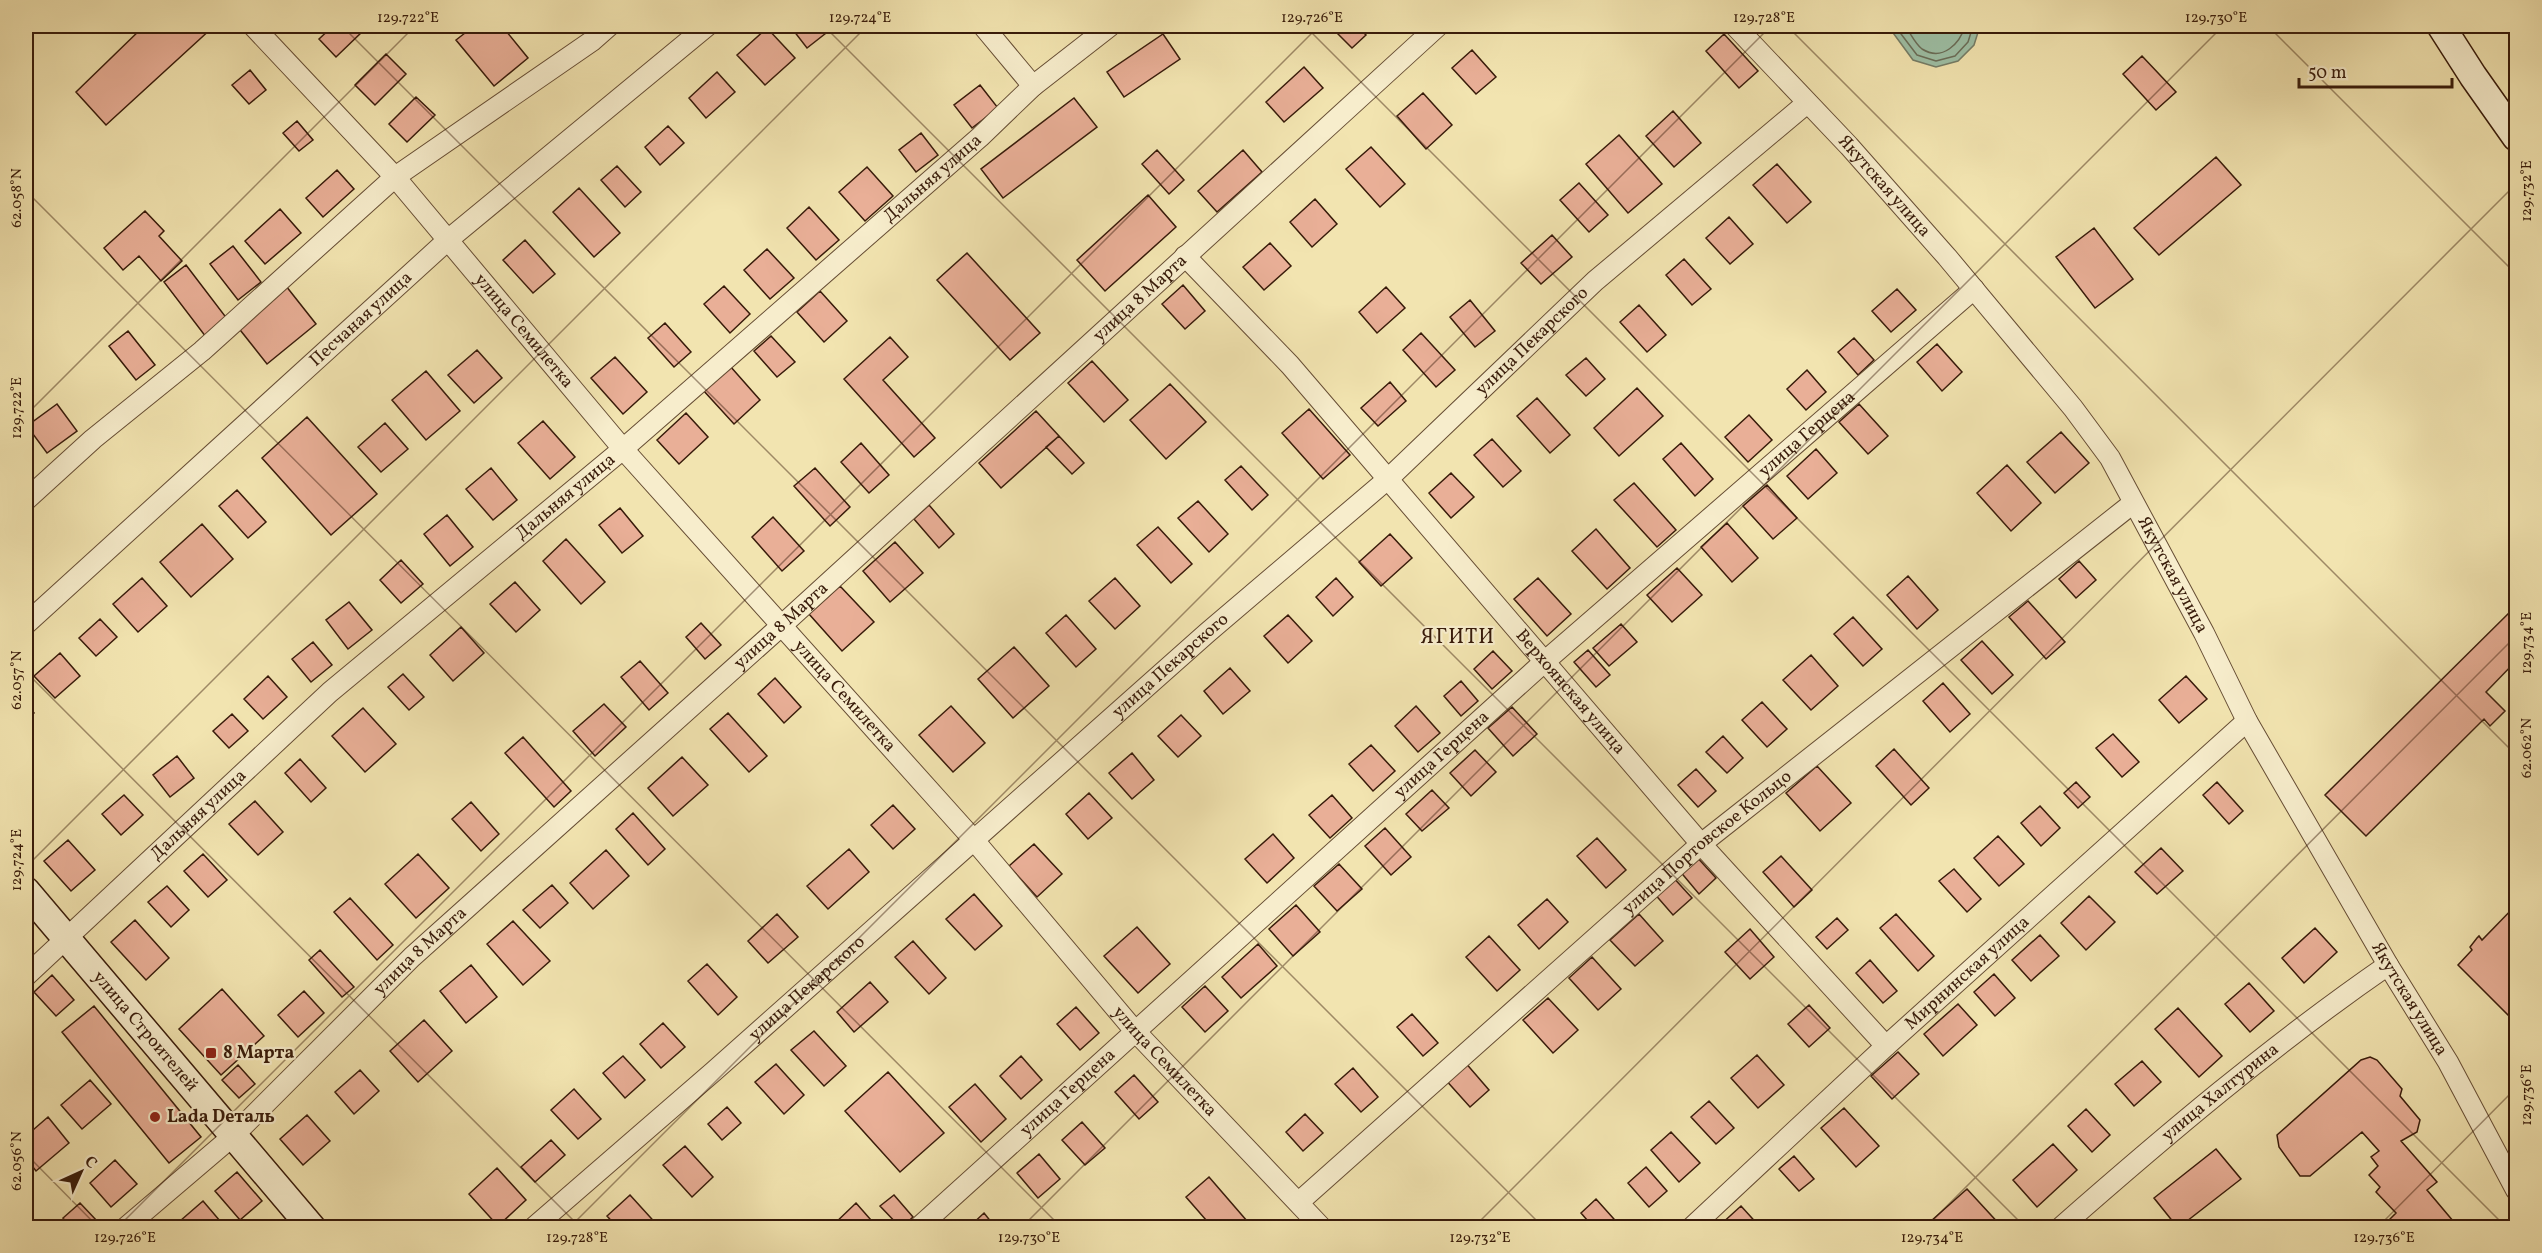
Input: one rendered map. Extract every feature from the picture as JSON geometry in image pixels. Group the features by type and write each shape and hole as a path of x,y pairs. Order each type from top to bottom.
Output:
{"main road":[{"path":"2441,26 2473,76 2517,137"},
{"name":"улица Строителей","path":"26,891 312,1227"}],"street":[{"name":"улица Семилетка","path":"253,26 395,177 623,449 780,627 973,839 1134,1030 1322,1227"},
{"path":"26,500 93,439 202,351 395,177 592,41 609,26"},
{"name":"Песчаная улица","path":"26,624 449,239 707,26"},
{"path":"983,26 1033,86"},
{"name":"Дальняя улица","path":"26,976 65,937 330,692 623,449 980,137 1033,86 1110,26"},
{"name":"улица 8 Марта","path":"126,1227 233,1136 412,957 780,627 1438,26"},
{"name":"Якутская улица","path":"1735,26 1849,146 1974,289 2104,449 2204,633 2247,721 2388,964 2448,1062 2517,1190"},
{"name":"улица Пекарского","path":"533,1227 713,1072 1207,633 1389,478 1595,280 1807,103"},
{"name":"Верхоянская улица","path":"1185,256 1290,365 1389,478 1543,663 1701,844 1886,1046"},
{"name":"улица Герцена","path":"918,1227 1543,663 1974,289"},
{"name":"улица Портовское Кольцо","path":"1299,1202 1701,844 2132,504"},
{"name":"Мирнинская улица","path":"1691,1227 1886,1046 2247,721"},
{"name":"улица Халтурина","path":"2060,1227 2203,1104 2323,1010 2388,964"}],"water":[{"path":"1888,26 1980,26 1974,45 1958,61 1936,67 1913,60"}],"building":[{"path":"144,26 213,27 106,125 76,92"},
{"path":"333,26 361,26 365,29 336,57 319,39"},
{"path":"474,26 502,26 528,58 494,86 456,40"},
{"path":"532,26 547,26 539,33"},
{"path":"790,26 835,26 807,48"},
{"path":"1330,26 1357,26 1366,35 1352,48"},
{"path":"1522,26 1535,26 1528,32"},
{"path":"767,28 795,58 765,85 737,55"},
{"path":"1163,34 1180,59 1124,97 1107,72"},
{"path":"1724,34 1758,71 1739,88 1706,51"},
{"path":"1472,50 1496,77 1476,94 1452,68"},
{"path":"386,54 406,74 375,105 355,85"},
{"path":"2142,56 2176,92 2156,110 2123,74"},
{"path":"1304,67 1323,88 1284,122 1266,102"},
{"path":"250,70 266,90 249,104 232,85"},
{"path":"717,72 735,92 706,118 689,98"},
{"path":"980,85 998,108 972,128 954,105"},
{"path":"1423,93 1452,125 1426,149 1397,116"},
{"path":"416,97 435,115 407,142 389,124"},
{"path":"1074,98 1097,127 1003,198 981,169"},
{"path":"1673,111 1701,143 1674,167 1646,136"},
{"path":"297,121 313,140 299,151 283,133"},
{"path":"668,126 684,143 660,165 645,147"},
{"path":"921,133 938,155 916,172 899,150"},
{"path":"1619,135 1662,184 1628,213 1586,164"},
{"path":"1371,147 1405,184 1380,207 1346,169"},
{"path":"1157,150 1184,180 1169,194 1142,164"},
{"path":"1243,150 1262,172 1217,212 1198,191"},
{"path":"2216,157 2241,185 2159,255 2134,228"},
{"path":"1777,164 1811,202 1787,223 1753,185"},
{"path":"617,166 641,192 625,207 601,180"},
{"path":"867,167 893,196 865,221 839,192"},
{"path":"337,170 354,189 323,217 306,198"},
{"path":"1579,183 1608,215 1589,232 1560,200"},
{"path":"579,188 620,233 594,257 553,212"},
{"path":"1148,195 1176,227 1105,291 1077,260"},
{"path":"1315,199 1337,224 1312,247 1290,222"},
{"path":"809,207 839,240 816,260 787,228"},
{"path":"280,209 301,233 265,264 245,241"},
{"path":"145,211 164,231 159,236 182,261 161,281 139,256 123,270 104,248"},
{"path":"1729,217 1753,244 1730,264 1706,238"},
{"path":"2094,228 2133,279 2095,308 2056,257"},
{"path":"1552,235 1572,257 1541,284 1521,263"},
{"path":"525,240 555,274 533,293 503,260"},
{"path":"1270,243 1291,266 1264,290 1243,267"},
{"path":"233,246 261,282 238,300 210,264"},
{"path":"767,249 794,278 770,299 744,270"},
{"path":"967,253 1040,333 1010,360 937,280"},
{"path":"1684,259 1711,289 1692,305 1666,275"},
{"path":"186,265 228,320 206,337 164,282"},
{"path":"1183,285 1205,311 1185,329 1162,304"},
{"path":"286,286 316,324 267,364 237,326"},
{"path":"724,286 750,314 730,333 704,304"},
{"path":"1386,287 1405,308 1377,333 1359,312"},
{"path":"1897,289 1916,310 1891,332 1872,311"},
{"path":"820,291 847,321 824,342 797,312"},
{"path":"1470,300 1495,331 1475,347 1450,317"},
{"path":"1639,305 1666,335 1647,352 1620,322"},
{"path":"665,323 691,352 674,367 648,338"},
{"path":"128,331 155,365 136,380 109,346"},
{"path":"1421,333 1455,370 1436,387 1403,350"},
{"path":"771,336 795,362 777,377 754,351"},
{"path":"890,337 908,357 883,380 935,438 914,457 844,379"},
{"path":"1854,338 1874,360 1858,375 1838,352"},
{"path":"1937,344 1962,372 1942,391 1917,362"},
{"path":"477,350 502,378 474,403 448,375"},
{"path":"615,357 647,392 623,414 591,378"},
{"path":"1586,358 1605,379 1586,396 1566,375"},
{"path":"1092,361 1128,400 1104,422 1068,383"},
{"path":"730,366 760,400 734,424 703,390"},
{"path":"1807,370 1826,392 1806,410 1787,389"},
{"path":"426,371 460,411 426,440 392,400"},
{"path":"1390,382 1406,401 1378,426 1361,408"},
{"path":"1170,384 1206,422 1166,459 1130,420"},
{"path":"1637,388 1663,416 1619,456 1594,428"},
{"path":"1537,398 1570,435 1550,453 1517,416"},
{"path":"57,404 77,431 47,453 27,426"},
{"path":"1859,404 1888,436 1868,454 1839,422"},
{"path":"1309,409 1350,455 1323,479 1282,433"},
{"path":"1036,411 1059,436 1001,488 979,463"},
{"path":"686,413 708,437 679,464 657,440"},
{"path":"1749,415 1772,440 1748,462 1725,437"},
{"path":"307,417 377,494 331,535 262,458"},
{"path":"543,421 575,457 550,479 518,443"},
{"path":"385,423 408,449 381,472 358,447"},
{"path":"2061,432 2089,463 2055,493 2027,462"},
{"path":"1059,436 1084,463 1072,474 1046,447"},
{"path":"1492,439 1521,471 1503,487 1474,455"},
{"path":"861,443 889,475 869,493 841,462"},
{"path":"1681,443 1713,479 1695,496 1663,459"},
{"path":"1816,449 1837,473 1808,499 1787,476"},
{"path":"2007,465 2041,503 2011,531 1977,493"},
{"path":"1241,466 1268,495 1252,510 1225,480"},
{"path":"491,468 517,500 493,520 466,489"},
{"path":"815,468 850,507 830,526 794,486"},
{"path":"1451,473 1474,497 1451,518 1429,493"},
{"path":"1634,483 1676,530 1657,547 1614,500"},
{"path":"1767,485 1797,518 1773,539 1743,506"},
{"path":"237,490 266,522 248,538 219,506"},
{"path":"1198,501 1228,534 1209,552 1178,518"},
{"path":"929,505 954,534 939,548 914,519"},
{"path":"620,508 643,536 622,553 599,525"},
{"path":"447,515 473,547 450,566 424,534"},
{"path":"773,517 804,551 782,571 752,537"},
{"path":"1727,523 1758,558 1732,582 1701,547"},
{"path":"202,524 233,559 191,597 160,562"},
{"path":"1158,527 1192,564 1171,583 1137,545"},
{"path":"1596,529 1630,568 1607,589 1572,551"},
{"path":"1390,534 1412,558 1381,586 1359,562"},
{"path":"566,539 605,582 581,604 543,561"},
{"path":"895,542 923,573 890,602 863,571"},
{"path":"401,560 423,584 401,603 380,580"},
{"path":"2079,561 2096,580 2076,598 2059,579"},
{"path":"1677,568 1702,595 1672,622 1647,595"},
{"path":"1908,576 1938,610 1917,629 1887,595"},
{"path":"142,578 167,606 138,632 113,604"},
{"path":"1115,578 1140,606 1115,629 1089,601"},
{"path":"1336,578 1353,597 1333,616 1316,597"},
{"path":"1538,578 1571,614 1547,636 1514,599"},
{"path":"515,582 540,610 516,632 490,604"},
{"path":"840,586 874,622 842,651 809,614"},
{"path":"2028,601 2065,642 2046,659 2009,617"},
{"path":"349,602 372,630 348,649 326,620"},
{"path":"2516,606 2516,661 2486,692 2505,711 2490,726 2484,719 2366,836 2325,795"},
{"path":"1066,615 1096,649 1076,667 1046,633"},
{"path":"1288,615 1312,641 1288,663 1264,636"},
{"path":"1853,617 1882,649 1863,666 1834,634"},
{"path":"100,619 117,637 96,656 79,638"},
{"path":"701,623 721,645 705,659 686,637"},
{"path":"1621,624 1637,642 1609,666 1593,648"},
{"path":"461,627 484,653 453,681 430,655"},
{"path":"1982,641 2013,675 1992,694 1961,660"},
{"path":"313,642 332,665 311,682 292,659"},
{"path":"1014,647 1049,686 1013,718 978,679"},
{"path":"1588,650 1610,675 1596,687 1574,662"},
{"path":"1493,651 1512,671 1492,689 1474,669"},
{"path":"60,653 80,676 55,698 34,676"},
{"path":"1811,655 1838,686 1811,710 1783,680"},
{"path":"640,661 668,693 649,710 621,677"},
{"path":"1230,668 1250,691 1223,714 1204,691"},
{"path":"403,674 424,697 409,710 388,687"},
{"path":"268,676 287,697 263,719 244,699"},
{"path":"2186,676 2207,699 2179,723 2159,700"},
{"path":"775,678 801,707 784,723 758,694"},
{"path":"1461,681 1478,701 1461,716 1444,696"},
{"path":"1943,683 1970,714 1950,732 1923,701"},
{"path":"1762,702 1787,729 1767,747 1742,720"},
{"path":"26,703 34,713 26,721"},
{"path":"604,704 626,727 595,756 573,731"},
{"path":"951,706 985,743 953,772 919,735"},
{"path":"1416,706 1440,733 1418,752 1395,726"},
{"path":"1512,707 1537,734 1513,756 1488,728"},
{"path":"363,708 396,744 365,772 332,736"},
{"path":"728,713 767,756 749,772 710,729"},
{"path":"232,714 248,731 229,748 213,731"},
{"path":"1181,715 1201,736 1178,757 1158,736"},
{"path":"2113,734 2139,762 2122,777 2096,748"},
{"path":"1723,736 1743,758 1727,773 1706,752"},
{"path":"523,737 571,791 554,807 505,753"},
{"path":"1371,745 1395,771 1373,791 1349,764"},
{"path":"1894,749 1929,788 1911,805 1876,766"},
{"path":"1475,750 1496,772 1471,796 1450,773"},
{"path":"1132,753 1154,780 1132,799 1109,773"},
{"path":"177,756 194,778 170,797 153,775"},
{"path":"682,757 708,785 673,816 648,788"},
{"path":"300,759 326,788 311,802 285,773"},
{"path":"1817,766 1851,803 1820,831 1786,793"},
{"path":"1696,769 1716,791 1698,807 1678,785"},
{"path":"2076,782 2090,797 2078,808 2064,793"},
{"path":"2217,782 2243,811 2229,824 2203,795"},
{"path":"1432,790 1449,808 1422,831 1406,814"},
{"path":"1089,793 1112,818 1088,839 1066,814"},
{"path":"124,795 143,815 121,835 102,814"},
{"path":"1332,795 1352,818 1330,838 1309,815"},
{"path":"255,801 283,832 258,855 229,824"},
{"path":"471,802 499,834 481,851 452,819"},
{"path":"893,805 915,829 893,849 871,825"},
{"path":"2040,806 2060,828 2041,846 2021,823"},
{"path":"633,813 665,849 648,865 616,829"},
{"path":"1385,828 1411,857 1391,875 1365,846"},
{"path":"1273,834 1294,858 1267,883 1245,859"},
{"path":"1998,836 2024,864 1999,886 1974,858"},
{"path":"1597,838 1626,870 1606,888 1577,856"},
{"path":"68,840 95,870 71,891 44,861"},
{"path":"1034,844 1062,874 1037,897 1009,866"},
{"path":"2161,848 2183,871 2157,894 2135,872"},
{"path":"849,849 869,872 828,909 807,886"},
{"path":"606,850 629,876 593,909 570,883"},
{"path":"203,854 227,880 208,897 184,871"},
{"path":"418,854 449,888 416,918 385,884"},
{"path":"1695,855 1716,878 1699,894 1679,870"},
{"path":"1781,856 1812,890 1794,907 1763,872"},
{"path":"1339,864 1362,889 1337,911 1314,886"},
{"path":"1954,869 1981,899 1967,912 1939,881"},
{"path":"1671,875 1692,898 1673,915 1653,892"},
{"path":"552,885 568,903 540,928 523,910"},
{"path":"167,886 189,910 171,927 148,902"},
{"path":"974,894 1002,926 975,950 946,919"},
{"path":"2089,896 2115,922 2086,950 2061,923"},
{"path":"350,898 393,945 377,960 334,912"},
{"path":"1547,899 1568,922 1539,949 1518,925"},
{"path":"1296,905 1320,932 1293,956 1269,929"},
{"path":"2516,905 2516,1023 2458,965 2472,950 2470,947 2477,938 2479,936 2482,940"},
{"path":"777,914 798,937 768,963 748,941"},
{"path":"1639,914 1663,941 1635,966 1610,940"},
{"path":"1896,914 1934,956 1918,971 1880,928"},
{"path":"1837,918 1848,930 1827,949 1816,937"},
{"path":"135,920 169,958 146,980 111,942"},
{"path":"513,921 550,961 523,985 487,944"},
{"path":"1137,927 1170,964 1138,993 1104,956"},
{"path":"2315,928 2337,952 2304,983 2282,958"},
{"path":"1750,929 1774,957 1750,979 1725,952"},
{"path":"26,930 32,937 26,944"},
{"path":"2040,935 2059,956 2031,981 2012,960"},
{"path":"1489,936 1520,970 1497,991 1466,957"},
{"path":"913,941 946,978 929,994 895,957"},
{"path":"1258,944 1277,966 1241,998 1222,977"},
{"path":"320,950 354,987 342,997 309,960"},
{"path":"1592,957 1621,989 1598,1010 1569,978"},
{"path":"1870,960 1897,991 1883,1003 1856,973"},
{"path":"707,964 737,997 718,1015 688,981"},
{"path":"471,965 497,997 466,1023 440,991"},
{"path":"1994,974 2015,998 1995,1016 1974,992"},
{"path":"52,975 74,1000 56,1016 34,992"},
{"path":"870,982 888,1002 854,1032 837,1012"},
{"path":"2249,983 2274,1011 2250,1032 2225,1004"},
{"path":"1205,986 1228,1011 1205,1032 1182,1007"},
{"path":"222,989 264,1036 221,1075 179,1029"},
{"path":"304,991 324,1013 298,1037 278,1015"},
{"path":"1548,998 1578,1030 1553,1053 1523,1020"},
{"path":"1958,1004 1977,1025 1943,1056 1924,1034"},
{"path":"1809,1005 1830,1028 1809,1047 1788,1024"},
{"path":"94,1006 201,1137 169,1163 62,1032"},
{"path":"1076,1007 1099,1033 1080,1050 1057,1024"},
{"path":"2178,1008 2222,1056 2199,1077 2155,1029"},
{"path":"1412,1014 1438,1043 1423,1056 1397,1027"},
{"path":"424,1020 452,1051 418,1082 390,1051"},
{"path":"663,1023 685,1047 661,1068 640,1044"},
{"path":"814,1031 846,1066 824,1086 791,1050"},
{"path":"1898,1052 1919,1074 1892,1099 1871,1076"},
{"path":"1757,1055 1784,1085 1758,1108 1731,1078"},
{"path":"623,1056 645,1080 625,1098 603,1073"},
{"path":"1021,1056 1042,1080 1021,1099 1000,1076"},
{"path":"2370,1057 2377,1060 2402,1089 2400,1096 2420,1120 2417,1132 2401,1141 2437,1182 2427,1190 2459,1228 2397,1228 2390,1219 2396,1213 2376,1192 2380,1187 2369,1175 2378,1166 2371,1157 2379,1151 2362,1132 2310,1176 2300,1176 2279,1147 2277,1135 2361,1060"},
{"path":"1464,1061 1489,1090 1470,1107 1444,1078"},
{"path":"2142,1061 2161,1082 2134,1106 2115,1084"},
{"path":"776,1064 804,1095 784,1114 755,1082"},
{"path":"238,1065 255,1084 239,1098 222,1080"},
{"path":"1353,1068 1378,1097 1361,1112 1335,1084"},
{"path":"360,1070 379,1091 354,1114 335,1092"},
{"path":"888,1072 944,1133 900,1172 845,1111"},
{"path":"1134,1075 1158,1102 1139,1119 1115,1092"},
{"path":"90,1080 111,1104 82,1129 61,1105"},
{"path":"975,1084 1006,1119 981,1142 949,1107"},
{"path":"574,1089 601,1119 578,1139 551,1110"},
{"path":"1709,1101 1734,1128 1716,1144 1691,1117"},
{"path":"727,1107 741,1123 722,1140 708,1124"},
{"path":"1844,1108 1879,1146 1856,1167 1821,1128"},
{"path":"2086,1109 2110,1135 2092,1152 2068,1126"},
{"path":"1305,1114 1323,1133 1303,1151 1286,1132"},
{"path":"307,1115 330,1141 303,1165 280,1139"},
{"path":"48,1117 69,1143 36,1171 26,1158 26,1136"},
{"path":"1082,1122 1105,1148 1085,1165 1062,1140"},
{"path":"1671,1132 1700,1163 1679,1182 1651,1150"},
{"path":"551,1140 565,1155 535,1182 521,1167"},
{"path":"2053,1144 2077,1170 2037,1207 2013,1180"},
{"path":"685,1146 713,1177 692,1197 663,1165"},
{"path":"2216,1149 2241,1179 2178,1228 2154,1198"},
{"path":"1039,1154 1060,1179 1038,1198 1017,1173"},
{"path":"1794,1156 1814,1179 1799,1191 1779,1169"},
{"path":"115,1160 137,1184 111,1207 90,1183"},
{"path":"1646,1167 1667,1191 1649,1207 1628,1183"},
{"path":"497,1168 526,1200 498,1226 469,1194"},
{"path":"237,1172 262,1201 240,1220 215,1191"},
{"path":"1209,1177 1247,1221 1239,1228 1213,1228 1186,1197"},
{"path":"1967,1189 2001,1226 2000,1228 1937,1228 1931,1221"},
{"path":"630,1195 660,1228 618,1228 607,1216"},
{"path":"894,1195 913,1217 901,1228 880,1206"},
{"path":"1596,1199 1622,1228 1594,1228 1581,1213"},
{"path":"203,1201 226,1228 186,1228 180,1221"},
{"path":"80,1203 98,1222 92,1228 71,1228 63,1218"},
{"path":"856,1203 878,1228 830,1228"},
{"path":"1741,1206 1761,1228 1722,1228 1720,1225"},
{"path":"984,1213 996,1228 968,1228"}],"place":[{"name":"8 Марта","path":"211,1053"},
{"name":"Lada Dеталь","path":"155,1117"}],"district":[{"name":"ЯГИТИ","path":"1458,637"}]}
